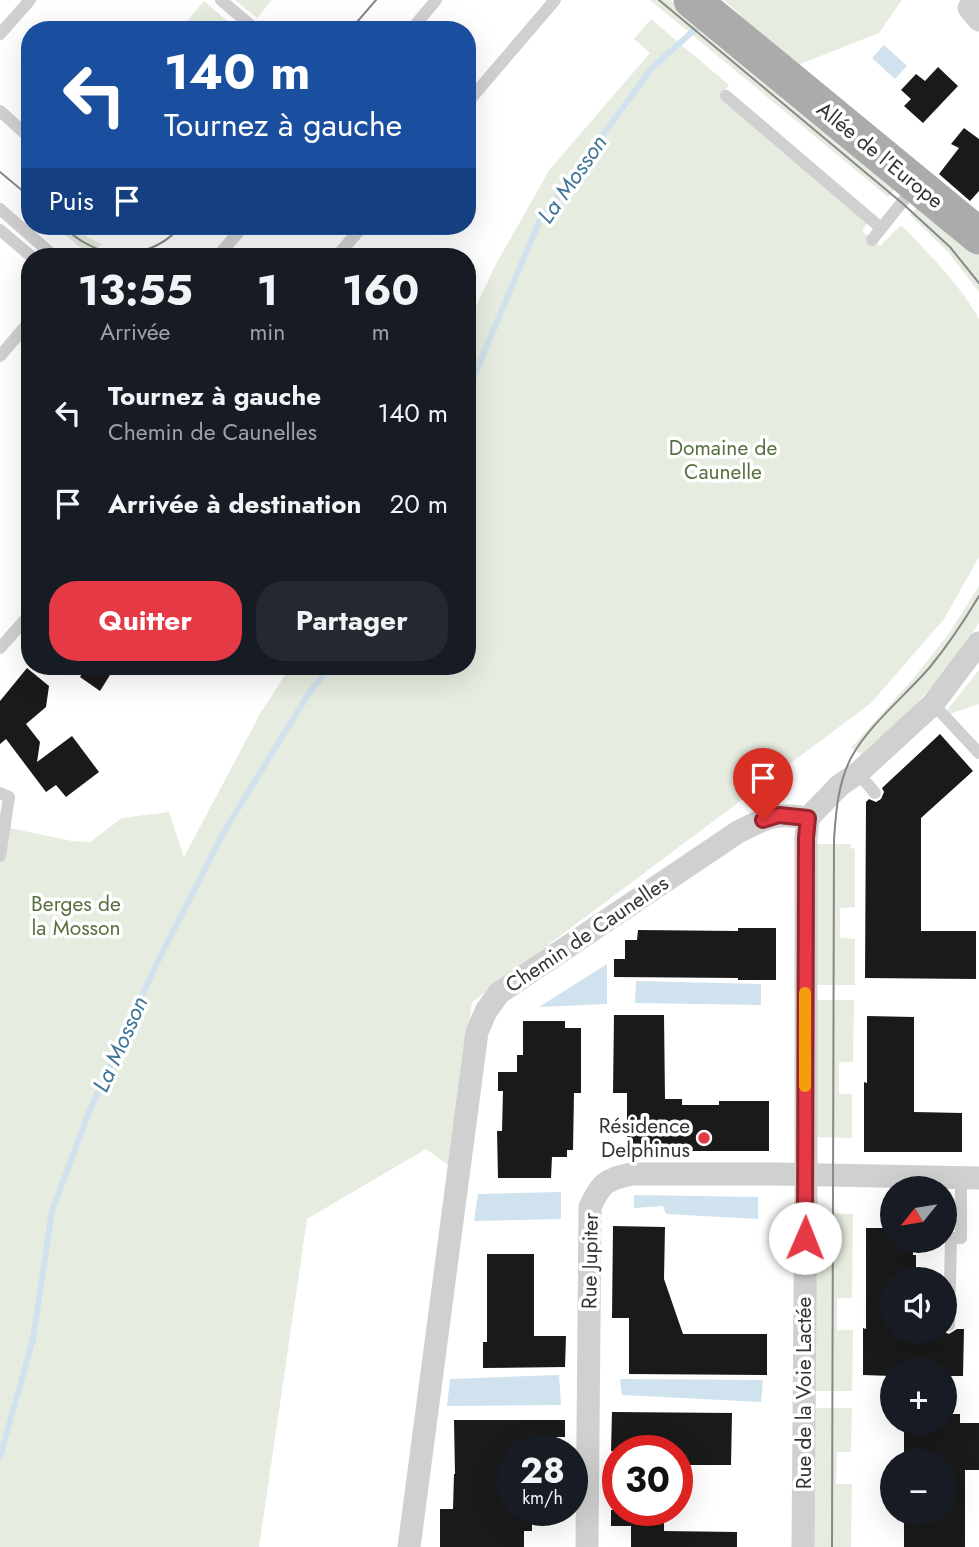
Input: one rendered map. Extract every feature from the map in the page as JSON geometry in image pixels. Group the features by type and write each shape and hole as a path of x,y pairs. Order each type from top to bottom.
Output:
{"main road":[{"name":"Allée de l'Europe","path":"692,0 979,236"}],"street":[{"path":"974,0 969,8 979,20"},
{"path":"808,818 841,785 858,773 933,704 979,643"},
{"name":"Chemin de Caunelles","path":"409,1547 477,1032 486,1011 499,993 738,832 779,815 808,818"},
{"name":"Rue de la Voie Lactée","path":"803,1547 808,818"},
{"name":"Rue Jupiter","path":"587,1547 590,1207 598,1189 612,1178 631,1174 970,1178"}],"lane":[{"path":"0,34 30,0"},
{"path":"221,0 246,21"},
{"path":"418,21 436,0"},
{"path":"476,92 551,2"},
{"path":"726,96 881,228"},
{"path":"0,111 21,130"},
{"path":"872,240 916,185"},
{"path":"0,209 21,227"},
{"path":"0,230 21,248"},
{"path":"30,235 45,248"},
{"path":"0,356 21,332"},
{"path":"0,648 21,624"},
{"path":"933,704 979,753"},
{"path":"858,773 875,793"},
{"path":"0,793 9,797 0,856"},
{"path":"950,1267 951,1238 961,1238 970,1178"}],"green space":[{"path":"235,0 272,0 257,18"},
{"path":"650,0 670,0 895,189 888,197"},
{"path":"724,0 902,0 879,33 795,66"},
{"path":"204,1 227,21 187,21"},
{"name":"Domaine de Caunelle","path":"651,19 729,85 719,98 868,222 862,231 880,246 901,225 943,270 971,306 979,319 979,557 944,619 871,703 472,1002 448,1165 426,1149 307,1219 259,1547 0,1547 0,826 72,841 90,842 122,818 169,812 184,857 260,714 285,675 476,675 476,307 496,264 550,169 650,53 634,39"},
{"path":"921,203 979,254 979,292 948,252 910,215"},
{"path":"66,235 85,235 102,244 98,248 81,248"},
{"path":"979,586 979,623 959,653 904,716 861,754 851,748 948,635"},
{"path":"979,670 979,704 950,714 947,710"},
{"path":"815,844 851,844 851,848 855,849 855,907 840,908 840,938 855,939 855,985 815,985"},
{"path":"816,1000 854,1000 853,1062 839,1062 839,1094 852,1094 852,1138 815,1137"},
{"path":"814,1213 853,1214 852,1298 837,1298 837,1330 853,1330 852,1391 812,1391"},
{"path":"814,1408 852,1408 851,1452 837,1452 836,1484 852,1484 851,1547 813,1547"}],"water":[{"path":"884,45 907,66 895,79 872,58"},
{"path":"607,964 607,1004 539,1007"},
{"path":"636,981 761,984 761,1005 635,1003"},
{"path":"561,1192 561,1219 474,1221 478,1194"},
{"path":"634,1195 758,1197 758,1219 666,1214 663,1206 634,1208"},
{"path":"559,1375 561,1405 447,1406 450,1379"},
{"path":"620,1379 763,1380 761,1402 622,1395"}],"building":[{"path":"938,67 958,86 923,123 904,106 911,99 901,90 916,74 925,81"},
{"path":"964,128 979,139 979,191 970,201 939,174 959,148 951,144"},
{"path":"21,675 36,675 49,686 46,707 26,724 40,742 37,762 72,736 99,772 66,797 56,785 46,792 6,739 0,744 0,701"},
{"path":"81,675 110,675 100,691 80,677"},
{"path":"940,734 973,771 921,818 921,931 976,931 976,979 865,978 866,802 869,799 876,802 881,799 884,792 882,788"},
{"path":"738,928 776,928 776,980 614,977 614,959 625,959 625,940 637,940 638,930 738,931"},
{"path":"614,1015 664,1015 665,1099 682,1099 682,1105 719,1105 719,1101 769,1101 769,1151 633,1151 633,1148 627,1148 627,1093 613,1093"},
{"path":"867,1016 914,1017 914,1112 962,1113 962,1152 864,1152"},
{"path":"523,1021 565,1021 565,1028 581,1028 581,1093 574,1093 573,1150 567,1150 567,1157 552,1157 551,1178 498,1178 497,1131 502,1131 503,1091 498,1091 498,1072 517,1072 517,1055 523,1055"},
{"path":"613,1226 665,1227 664,1279 683,1334 767,1334 767,1375 629,1374 629,1318 612,1318"},
{"path":"866,1228 880,1228 880,1253 913,1253 916,1255 916,1267 880,1267 880,1344 957,1344 957,1329 964,1329 963,1376 957,1376 957,1358 880,1358 880,1376 863,1375 863,1328 866,1329"},
{"path":"487,1254 534,1254 534,1336 566,1336 565,1367 483,1368 483,1342 487,1342"},
{"path":"612,1412 732,1413 731,1465 693,1465 693,1435 611,1435"},
{"path":"957,1414 960,1414 960,1423 979,1423 979,1470 965,1470 965,1547 904,1547 904,1526 957,1526 957,1449 904,1449 904,1435 957,1435"},
{"path":"454,1420 565,1420 565,1435 497,1435 497,1526 532,1526 532,1531 524,1531 524,1547 440,1547 440,1509 453,1509"},
{"path":"631,1526 664,1526 664,1531 737,1532 737,1547 631,1547"}],"waterway":[{"name":"La Mosson","path":"476,372 539,222 652,68 701,24"},
{"name":"La Mosson","path":"0,1457 33,1339 52,1211 89,1112 157,963 225,830 307,696 323,675"}],"tram line":[{"path":"358,21 376,0"},
{"path":"659,0 902,203 950,247 979,283"},
{"path":"0,172 21,190"},
{"path":"74,235 96,248"},
{"path":"151,248 172,235"},
{"path":"832,1547 834,839 838,797 847,766 860,744 878,721 930,667 979,596"}],"slow traffic":[{"path":"805,993 805,1086"}],"place":[{"name":"Résidence Delphinus","path":"704,1138"}],"route":[{"path":"763,820 779,815 808,818 805,1238"}],"park label":[{"name":"Berges de la Mosson","path":"76,916"}]}
